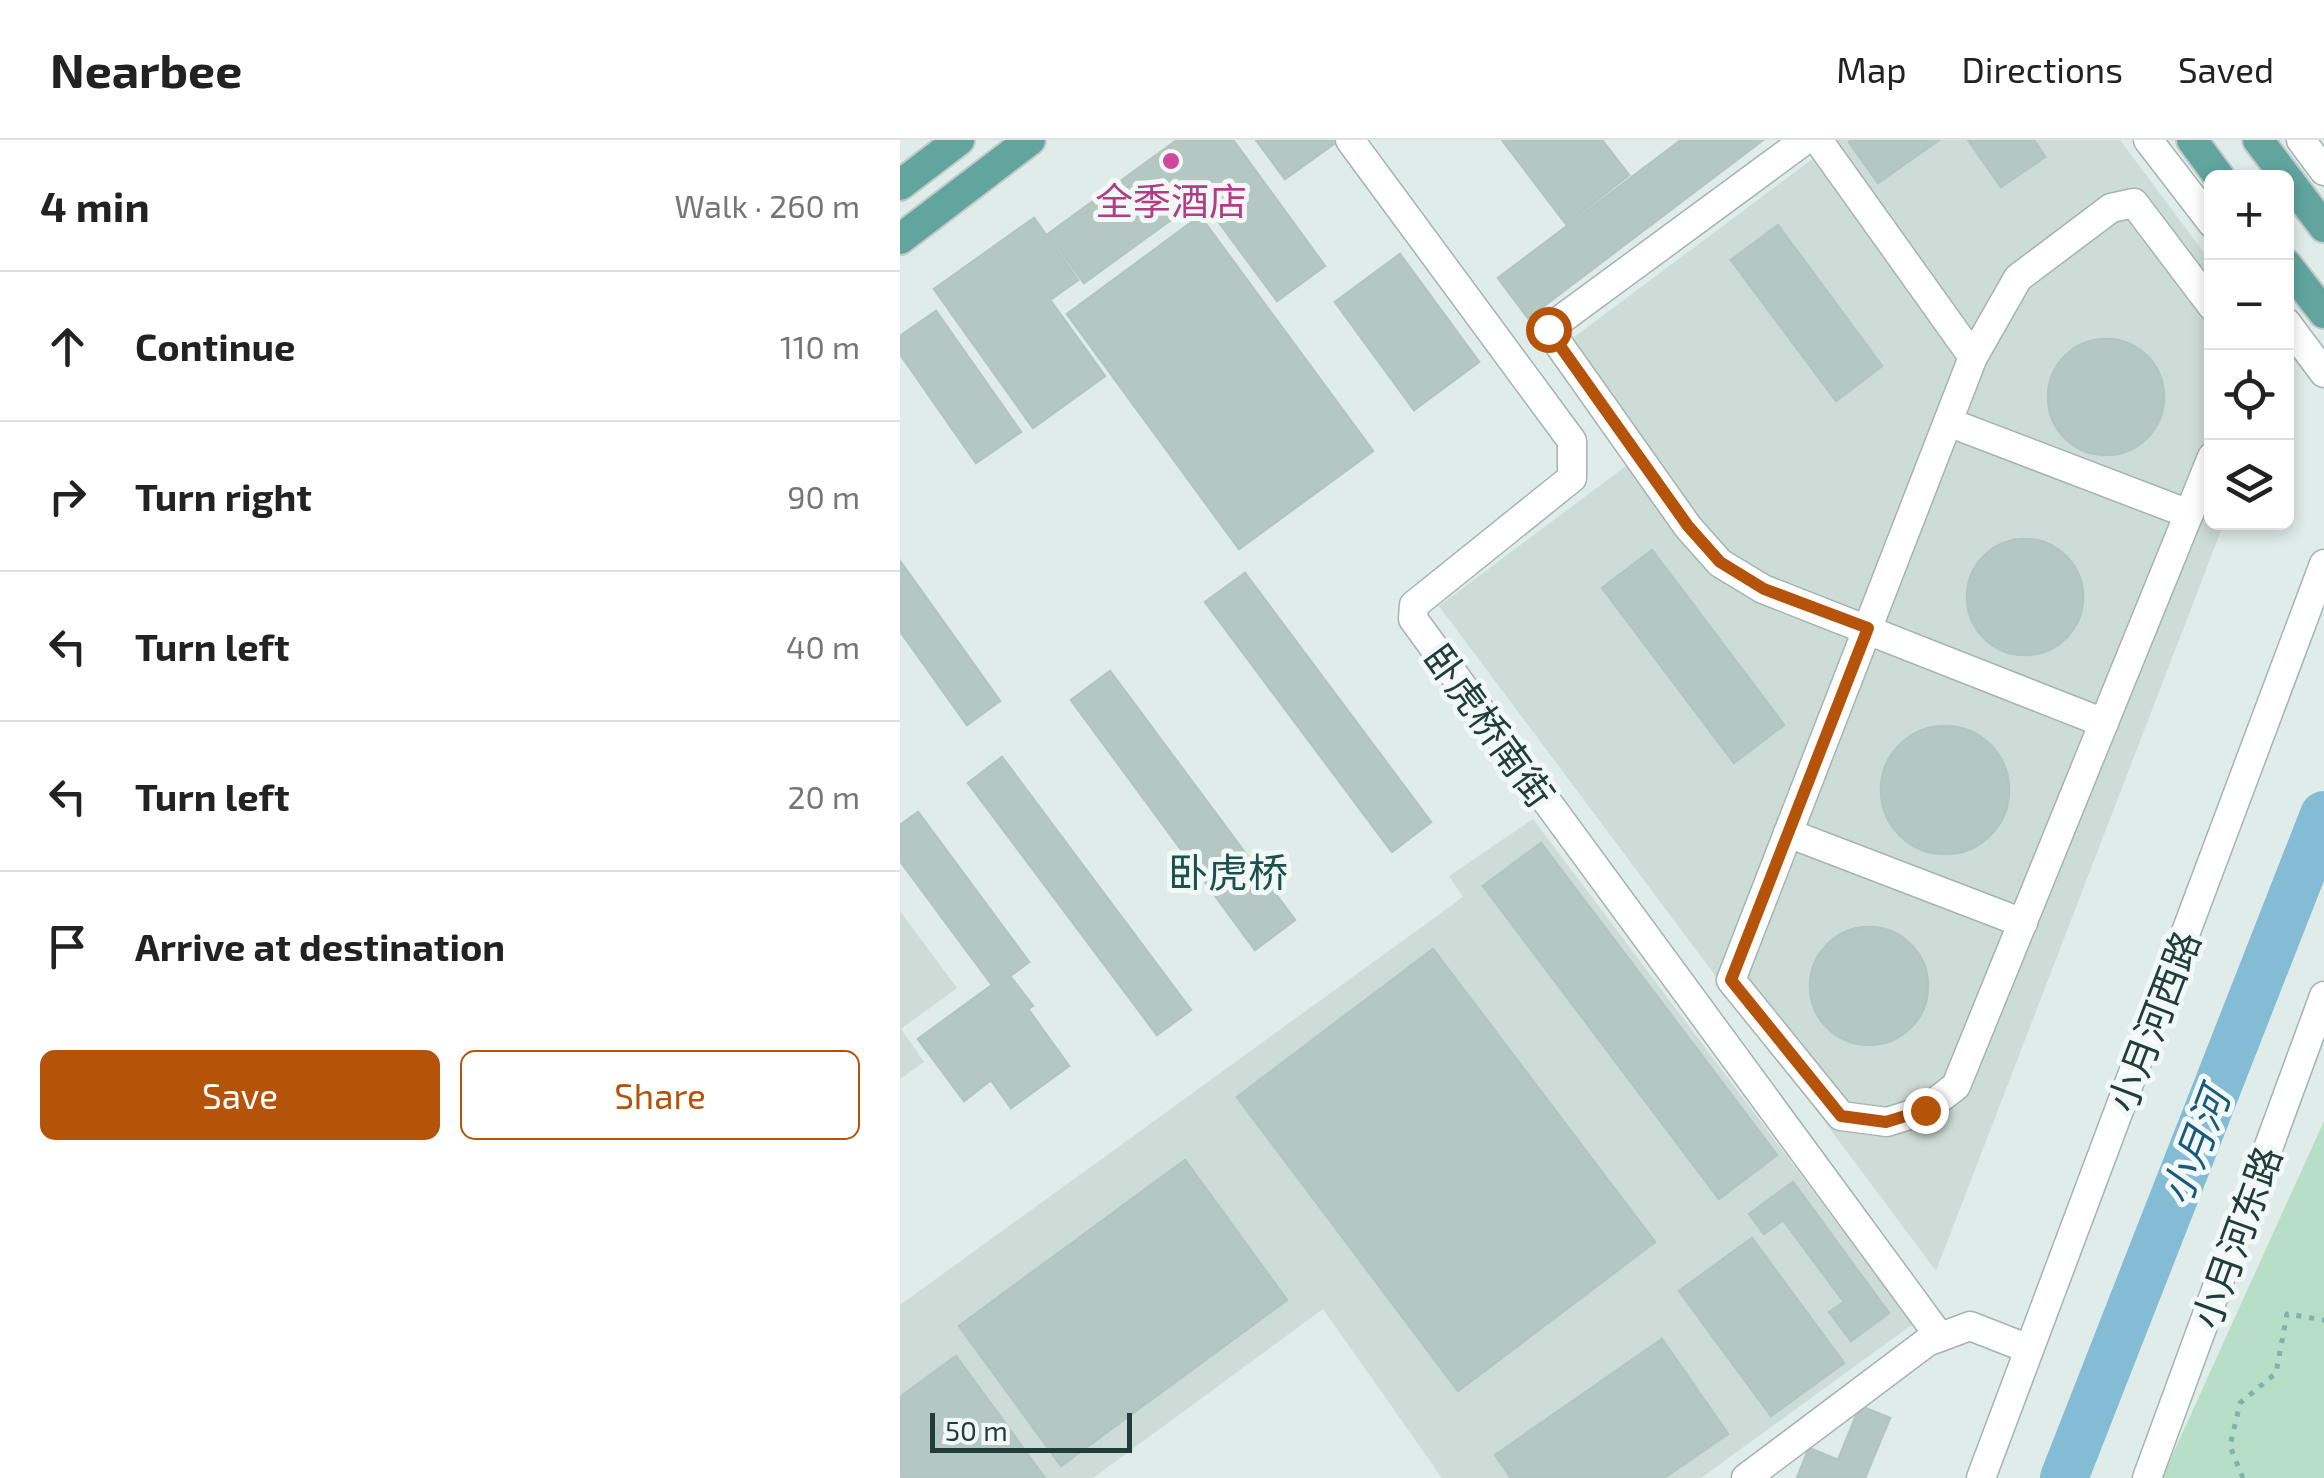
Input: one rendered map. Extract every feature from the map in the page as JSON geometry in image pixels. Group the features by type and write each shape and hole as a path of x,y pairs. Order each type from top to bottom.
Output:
{"main road":[{"path":"900,185 959,140"},
{"path":"900,238 1030,140"},
{"path":"2192,140 2214,170"},
{"path":"2258,140 2324,226"},
{"path":"2294,274 2324,313"},
{"path":"2294,308 2324,330"}],"street":[{"name":"卧虎桥南街","path":"1350,140 1572,441 1572,478 1414,605 1412,620 1940,1337"},
{"path":"1805,140 1548,329 1688,526 1720,562 1764,589 2104,723"},
{"path":"1818,140 1973,358"},
{"path":"2148,140 2204,213"},
{"path":"2301,140 2324,171"},
{"path":"2204,295 2134,203 2111,208 2018,278 1973,358 1731,980 1841,1116 1886,1122 1925,1110 1956,1086 2204,477"},
{"path":"2294,333 2324,373"},
{"path":"1948,422 2189,514"},
{"name":"小月河西路","path":"1981,1478 2324,564"},
{"path":"1788,833 2023,923"},
{"name":"小月河东路","path":"2147,1478 2324,996"},
{"path":"1746,1478 1927,1342 1970,1326 2029,1350"}],"path":[{"path":"2243,1478 2230,1446 2240,1402 2276,1372 2287,1314 2324,1320"}],"shaded area":[{"path":"1838,140 2120,140 2204,253 2204,530 2221,530 1936,1271 1439,606 1630,463 1550,355"},
{"path":"1533,819 1913,1324 1701,1478 1442,1478 1323,1309 1093,1478 900,1478 900,1305 1463,897 1449,876"},
{"path":"900,911 957,988 901,1029 924,1062 900,1079"}],"green space":[{"path":"2324,1121 2324,1478 2162,1478"}],"building":[{"path":"1177,140 1233,140 1325,266 1277,301 1201,198 1084,283 1048,234"},
{"path":"1256,140 1332,140 1335,143 1285,179"},
{"path":"1502,140 1602,140 1629,175 1566,224"},
{"path":"1681,140 1763,140 1528,318 1498,278"},
{"path":"1939,140 1878,183 1849,142"},
{"path":"1968,140 2034,140 2045,157 2001,187"},
{"path":"1200,216 1373,451 1239,549 1067,314"},
{"path":"1034,218 1078,280 1050,300 1105,376 1033,428 934,289"},
{"path":"1778,225 1882,366 1836,401 1731,260"},
{"path":"1400,254 1479,362 1414,410 1335,302"},
{"path":"936,311 1021,432 976,463 900,354 900,336"},
{"path":"2106,339 2128,344 2147,356 2159,375 2164,397 2159,419 2147,438 2128,450 2106,455 2084,450 2065,438 2053,419 2048,397 2053,375 2065,356 2084,344"},
{"path":"2025,539 2047,543 2066,556 2079,575 2083,597 2079,619 2066,638 2047,651 2025,655 2003,651 1984,638 1971,619 1967,597 1971,575 1984,556 2003,543"},
{"path":"1652,550 1784,725 1734,763 1602,588"},
{"path":"900,561 1000,701 967,725 900,631"},
{"path":"1245,573 1431,822 1392,852 1205,602"},
{"path":"1110,671 1295,920 1255,950 1071,700"},
{"path":"1945,726 1969,731 1990,745 2004,766 2009,790 2004,814 1990,835 1969,849 1945,854 1921,849 1900,835 1886,814 1881,790 1886,766 1900,745 1921,731"},
{"path":"1002,757 1191,1010 1157,1035 968,783"},
{"path":"918,812 1029,962 1010,976 1033,1006 1028,1009 1069,1066 1011,1108 991,1080 964,1101 918,1039 992,985 900,861 900,825"},
{"path":"1541,843 1777,1155 1719,1199 1483,886"},
{"path":"1869,927 1892,931 1911,944 1924,963 1928,986 1924,1009 1911,1028 1892,1041 1869,1045 1846,1041 1827,1028 1814,1009 1810,986 1814,963 1827,944 1846,931"},
{"path":"1433,949 1655,1242 1458,1391 1237,1097"},
{"path":"1185,1160 1287,1300 1061,1466 959,1326"},
{"path":"1793,1182 1889,1313 1851,1341 1829,1312 1844,1302 1783,1220 1764,1234 1749,1214"},
{"path":"1752,1238 1844,1363 1771,1416 1679,1291"},
{"path":"1662,1339 1728,1434 1664,1478 1511,1478 1495,1455"},
{"path":"956,1356 1045,1478 900,1478 900,1397"},
{"path":"1860,1406 1890,1418 1865,1478 1797,1478 1809,1448 1838,1460"}],"waterway":[{"name":"小月河","path":"2064,1478 2324,815"}],"place":[{"name":"全季酒店","path":"1171,161"}],"district":[{"name":"卧虎桥","path":"1228,871"}],"route":[{"path":"1548,329 1688,526 1720,562 1764,589 1868,628 1731,980 1841,1116 1886,1122 1925,1110"}]}
